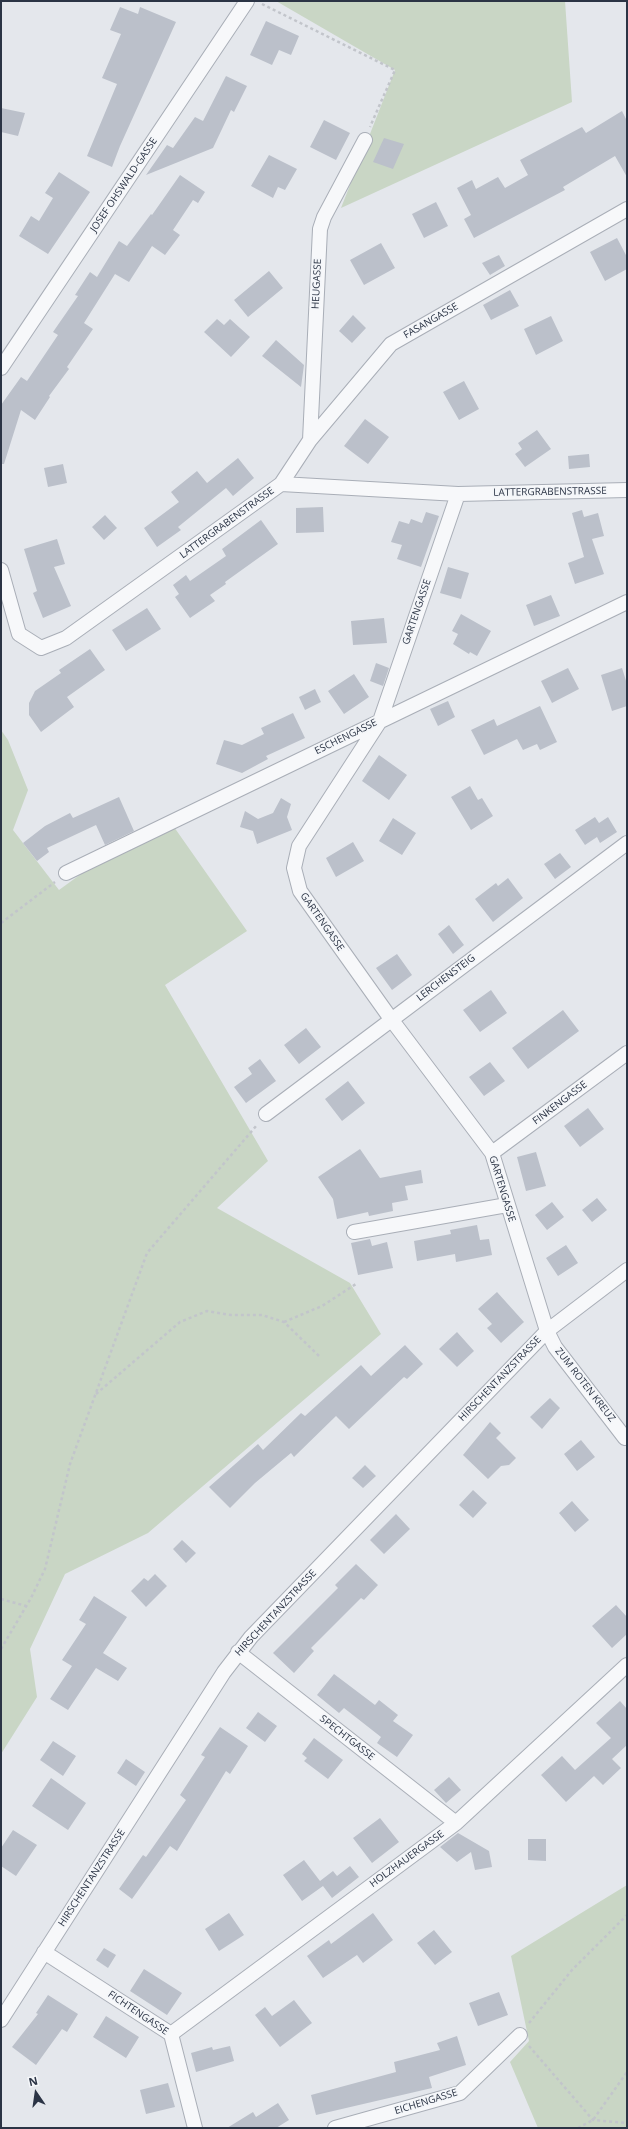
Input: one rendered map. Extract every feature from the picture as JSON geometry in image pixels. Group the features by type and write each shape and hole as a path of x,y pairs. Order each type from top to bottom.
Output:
{"street":[{"name":"JOSEF OHSWALD-GASSE","path":"1,368 247,1"},
{"name":"HEUGASSE","path":"310,440 320,229 324,217 365,140"},
{"name":"FASANGASSE","path":"281,484 310,440 390,344 627,208"},
{"name":"LATTERGRABENSTRASSE","path":"1,570 19,634 41,648 66,638 281,484 458,494 627,490"},
{"name":"GARTENGASSE","path":"458,494 380,721 299,846 294,868 300,891 391,1019 492,1153 547,1331"},
{"name":"ESCHENGASSE","path":"66,872 627,602"},
{"name":"LERCHENSTEIG","path":"266,1114 627,843"},
{"name":"FINKENGASSE","path":"492,1153 627,1053"},
{"path":"354,1232 507,1205"},
{"name":"HIRSCHENTANZSTRASSE","path":"1,2020 238,1652 547,1331 627,1270"},
{"name":"ZUM ROTEN KREUZ","path":"547,1331 555,1347 625,1438"},
{"name":"SPECHTGASSE","path":"238,1652 456,1823"},
{"name":"HOLZHAUERGASSE","path":"171,2034 456,1823 627,1665"},
{"name":"FICHTENGASSE","path":"44,1952 171,2034 195,2128"},
{"name":"EICHENGASSE","path":"334,2128 460,2093 520,2035"}],"path":[{"path":"256,1 395,70 365,140"},
{"path":"1,923 43,892 66,872"},
{"path":"1,1649 45,1569 70,1464 147,1253 266,1114"},
{"path":"284,1322 322,1306 356,1284"},
{"path":"96,1394 180,1322 207,1311 231,1316 262,1315 284,1322 319,1356"},
{"path":"1,1599 26,1606"},
{"path":"627,1915 572,1970 520,2035 593,2120 627,2123"},
{"path":"578,2128 593,2120 627,2072"}],"green space":[{"path":"276,1 565,1 572,102 341,208 395,70"},
{"path":"1,730 8,740 28,790 13,830 59,890 92,866 174,827 247,931 165,985 268,1161 217,1208 350,1283 381,1334 148,1533 65,1574 30,1649 37,1697 1,1754"},
{"path":"627,1885 627,2128 538,2128 510,2062 529,2041 511,1956"}],"building":[{"path":"120,7 138,14 140,7 176,22 112,167 87,156 117,84 102,78 121,34 110,30"},
{"path":"266,21 299,36 291,55 279,50 272,65 250,55"},
{"path":"226,76 247,86 234,112 231,110 213,148 146,175 167,145 173,148 195,117 203,121"},
{"path":"1,108 25,113 18,136 1,132"},
{"path":"622,111 627,121 627,177 615,156 563,187 565,190 474,238 464,219 471,215 457,188 472,180 476,189 498,177 505,188 528,175 520,160 582,127 586,133"},
{"path":"324,120 350,133 336,160 310,147"},
{"path":"384,138 404,144 393,169 373,162"},
{"path":"269,155 297,169 285,190 278,187 273,198 251,186"},
{"path":"59,172 90,192 48,254 19,236 31,216 39,221 53,198 45,193"},
{"path":"180,175 205,192 198,203 193,200 173,230 180,235 165,255 152,246 129,282 115,274 84,323 93,329 67,367 69,369 49,396 50,397 35,420 21,410 4,464 1,464 1,405 21,377 27,381 58,335 53,332 78,296 75,295 90,272 97,277 119,241 127,246 151,214 152,215"},
{"path":"436,202 448,226 424,238 412,214"},
{"path":"617,238 627,257 627,269 605,281 590,252"},
{"path":"381,243 395,268 364,285 350,260"},
{"path":"499,255 505,266 490,275 482,263"},
{"path":"269,271 283,288 248,317 234,300"},
{"path":"510,290 519,306 491,320 483,305"},
{"path":"353,315 366,328 352,343 339,331"},
{"path":"551,316 563,341 536,355 524,329"},
{"path":"217,319 224,325 230,319 250,337 231,357 204,332"},
{"path":"276,340 304,365 301,387 262,356"},
{"path":"464,381 479,409 459,420 443,392"},
{"path":"365,419 389,437 368,464 344,446"},
{"path":"537,430 551,449 525,467 515,454 522,449 518,443"},
{"path":"589,454 590,467 569,469 568,456"},
{"path":"238,458 254,478 233,496 226,488 178,527 181,530 157,547 144,528 179,502 171,492 197,471 207,483"},
{"path":"63,464 67,483 48,487 44,468"},
{"path":"323,507 324,532 296,533 296,508"},
{"path":"582,510 584,517 598,513 604,536 592,539 604,574 575,584 568,563 584,557 572,513"},
{"path":"426,512 439,516 421,567 397,559 402,545 391,542 399,521 409,524 411,519 422,523"},
{"path":"105,515 117,528 104,540 92,527"},
{"path":"261,520 278,544 225,582 226,584 210,595 215,601 190,618 175,597 179,594 173,585 186,575 190,581 226,556 222,549"},
{"path":"57,539 65,564 54,567 71,606 43,618 33,593 37,591 24,549"},
{"path":"448,567 469,573 461,599 440,593"},
{"path":"551,595 560,616 534,626 526,605"},
{"path":"147,608 161,629 126,651 112,630"},
{"path":"461,614 491,631 477,656 470,652 469,654 453,644 458,634 452,631"},
{"path":"384,618 387,643 353,645 351,621"},
{"path":"90,649 105,670 67,697 74,707 41,732 29,715 29,703 35,691 61,673 59,670"},
{"path":"376,663 389,668 383,686 370,681"},
{"path":"568,668 579,689 552,703 541,681"},
{"path":"622,668 627,684 627,706 612,711 601,675"},
{"path":"354,674 369,697 344,714 328,691"},
{"path":"315,689 321,702 305,710 299,697"},
{"path":"448,701 455,717 438,726 430,709"},
{"path":"540,706 557,742 540,750 537,744 523,750 517,739 484,755 471,730 494,719 497,726"},
{"path":"293,713 305,738 266,756 268,759 242,773 216,764 224,740 242,745 264,734 261,728"},
{"path":"379,755 407,775 389,800 362,781"},
{"path":"470,786 478,800 482,798 493,816 471,830 451,797"},
{"path":"119,797 134,831 105,845 96,825 47,848 49,852 37,861 23,843 45,826 70,813 73,818"},
{"path":"281,798 291,804 287,817 292,830 257,844 253,831 240,827 245,811 258,819 273,813"},
{"path":"595,817 599,823 608,817 617,832 600,843 597,837 585,845 575,830"},
{"path":"393,818 416,833 402,855 379,841"},
{"path":"353,842 364,861 336,877 326,858"},
{"path":"560,853 571,867 555,879 544,864"},
{"path":"508,878 523,898 493,922 475,899 496,883 498,886"},
{"path":"449,925 464,945 453,954 438,934"},
{"path":"397,954 412,975 392,990 376,968"},
{"path":"491,990 507,1013 480,1032 463,1010"},
{"path":"563,1010 579,1031 528,1069 512,1048"},
{"path":"306,1028 321,1047 299,1064 284,1045"},
{"path":"260,1059 276,1081 246,1103 234,1087 252,1074 248,1068"},
{"path":"490,1062 505,1081 484,1096 469,1077"},
{"path":"348,1081 365,1103 342,1121 325,1099"},
{"path":"588,1108 604,1129 580,1147 564,1126"},
{"path":"360,1149 380,1178 421,1170 423,1183 405,1186 408,1200 392,1203 393,1211 369,1216 368,1212 337,1219 333,1199 318,1177"},
{"path":"536,1152 546,1186 526,1191 517,1157"},
{"path":"597,1198 607,1210 592,1222 582,1210"},
{"path":"552,1202 564,1217 547,1230 535,1215"},
{"path":"477,1225 480,1240 489,1239 492,1255 456,1262 455,1254 417,1261 414,1241 451,1234 450,1230"},
{"path":"370,1239 372,1246 387,1242 393,1268 358,1275 351,1243"},
{"path":"566,1245 578,1263 558,1276 546,1258"},
{"path":"497,1292 524,1322 501,1343 487,1328 492,1324 478,1309"},
{"path":"457,1332 474,1351 457,1367 439,1349"},
{"path":"405,1345 423,1364 407,1379 404,1377 349,1429 336,1416 294,1457 291,1453 255,1483 230,1508 209,1487 258,1444 263,1450 301,1413 305,1416 361,1365 371,1376"},
{"path":"550,1398 560,1408 542,1429 530,1417"},
{"path":"490,1422 501,1433 496,1438 516,1458 509,1465 501,1466 488,1479 463,1455"},
{"path":"581,1440 595,1457 577,1471 564,1454"},
{"path":"365,1465 376,1476 363,1488 352,1478"},
{"path":"473,1490 487,1503 473,1518 459,1505"},
{"path":"572,1501 589,1520 575,1532 559,1513"},
{"path":"396,1514 410,1529 384,1554 370,1540"},
{"path":"182,1540 196,1553 186,1563 173,1549"},
{"path":"356,1564 378,1585 364,1600 361,1598 311,1648 314,1651 294,1673 273,1653 338,1588 335,1585"},
{"path":"155,1574 167,1586 146,1607 131,1591 144,1578 148,1581"},
{"path":"94,1596 127,1617 103,1653 127,1668 118,1681 96,1668 68,1710 50,1699 72,1666 62,1660 86,1624 79,1620"},
{"path":"616,1605 627,1617 627,1634 612,1648 592,1626"},
{"path":"334,1674 375,1705 379,1700 398,1715 393,1721 413,1735 397,1757 377,1743 381,1737 344,1708 339,1713 317,1695"},
{"path":"620,1701 627,1709 627,1745 612,1759 621,1768 603,1785 594,1776 566,1802 541,1775 562,1756 575,1770 611,1738 596,1723"},
{"path":"258,1712 277,1726 265,1742 246,1728"},
{"path":"220,1727 248,1746 230,1774 226,1771 177,1851 170,1846 132,1899 119,1889 143,1855 146,1857 186,1800 180,1795 205,1757 201,1755"},
{"path":"314,1738 343,1760 328,1779 304,1761 307,1758 302,1754"},
{"path":"53,1741 76,1756 63,1776 40,1760"},
{"path":"126,1759 145,1772 136,1786 117,1773"},
{"path":"449,1777 461,1790 446,1803 434,1790"},
{"path":"51,1778 86,1803 68,1830 32,1806"},
{"path":"380,1818 399,1842 372,1863 353,1838"},
{"path":"13,1830 37,1845 16,1876 1,1866 1,1848"},
{"path":"458,1833 489,1851 492,1867 475,1870 471,1852 457,1862 440,1847"},
{"path":"528,1839 546,1839 546,1861 528,1860"},
{"path":"304,1860 320,1881 333,1871 337,1876 350,1866 359,1877 332,1898 323,1886 302,1901 283,1875"},
{"path":"229,1913 244,1935 219,1951 205,1929"},
{"path":"373,1913 393,1940 363,1963 357,1955 323,1978 307,1956 329,1940 331,1944"},
{"path":"434,1930 452,1952 435,1965 417,1943"},
{"path":"104,1948 116,1955 108,1968 96,1960"},
{"path":"144,1969 182,1993 167,2015 130,1991"},
{"path":"499,1992 508,2015 478,2026 469,2003"},
{"path":"48,1995 78,2014 67,2032 62,2029 36,2065 12,2047 38,2014 36,2013"},
{"path":"294,2000 312,2023 280,2047 255,2015 265,2007 272,2016"},
{"path":"106,2016 139,2037 126,2058 93,2037"},
{"path":"457,2036 466,2065 429,2077 432,2088 316,2115 311,2095 396,2072 394,2062 440,2050 437,2043"},
{"path":"230,2046 234,2061 196,2072 191,2053 212,2047 213,2050"},
{"path":"168,2083 175,2107 146,2114 140,2090"},
{"path":"278,2103 289,2120 276,2128 227,2128 253,2112 256,2117"}]}
